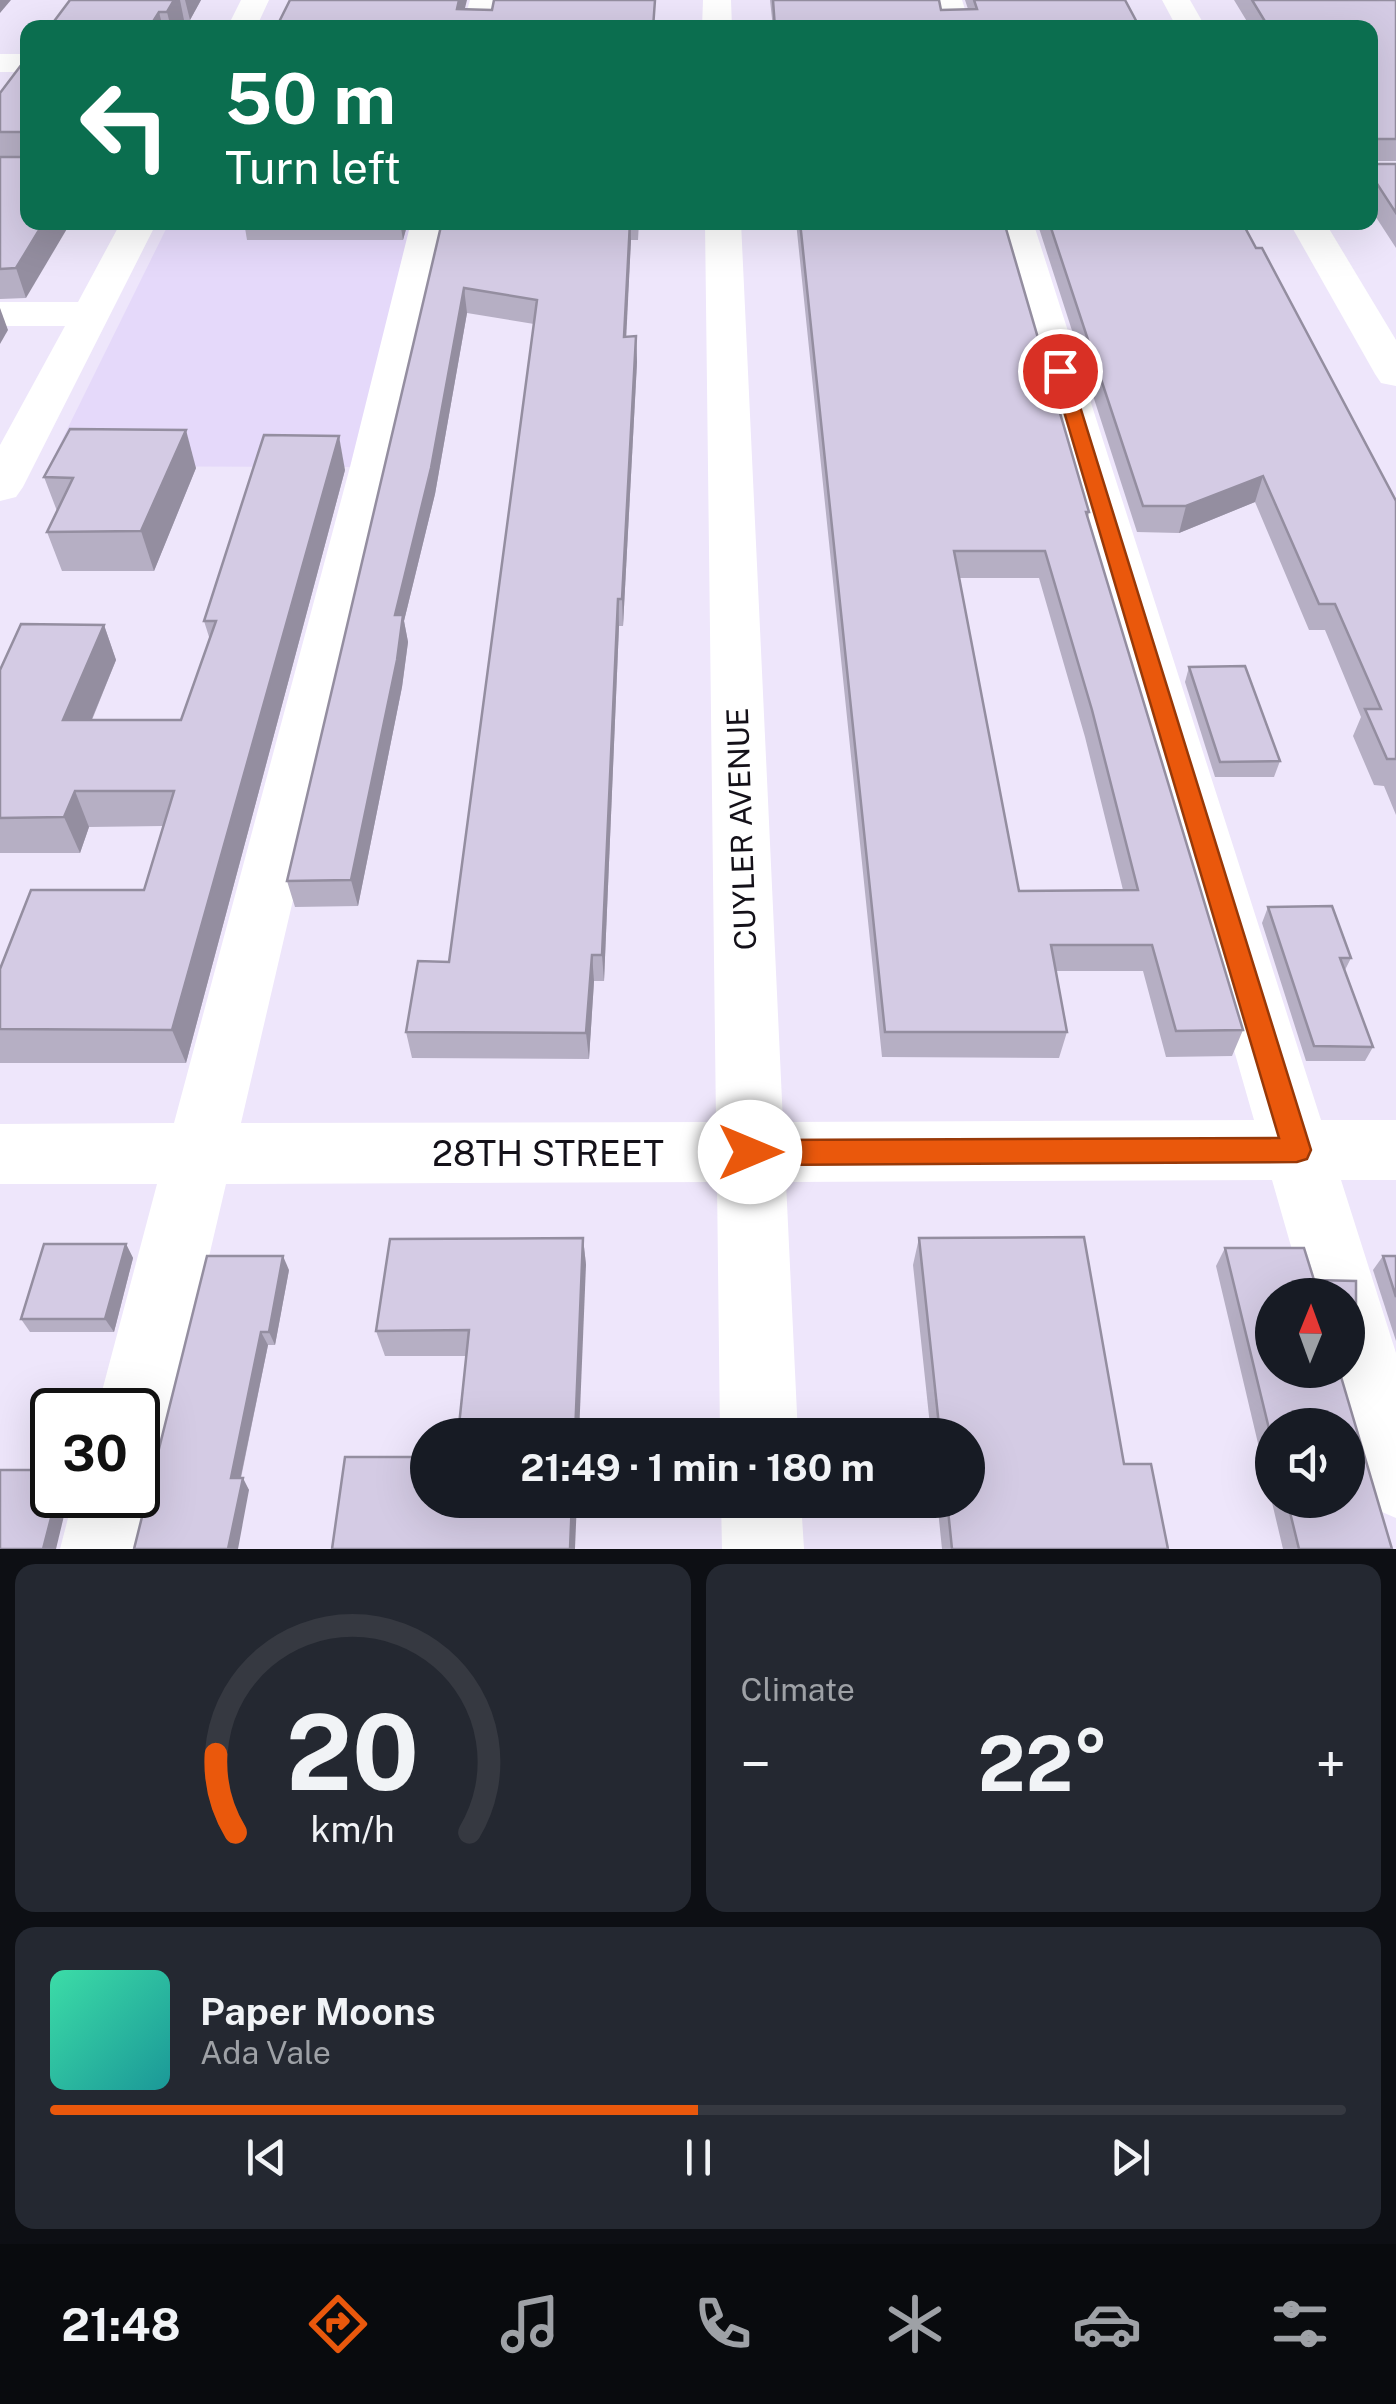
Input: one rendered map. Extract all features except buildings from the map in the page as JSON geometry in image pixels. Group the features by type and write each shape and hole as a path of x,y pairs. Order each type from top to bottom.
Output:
{"street":[{"path":"0,488 135,230"},
{"path":"140,1388 372,467 427,230"},
{"name":"CUYLER AVENUE","path":"723,230 758,1418"},
{"path":"1017,230 1335,1278"},
{"path":"1312,230 1396,374"},
{"path":"0,314 91,314"},
{"name":"28TH STREET","path":"0,1154 1396,1150"},
{"path":"1365,1375 1396,1478"},
{"path":"101,1549 108,1518"},
{"path":"762,1518 763,1549"}],"shaded area":[{"path":"166,230 427,230 372,467 49,466"}],"route":[{"path":"750,1152 1297,1150 1060,371"}]}
